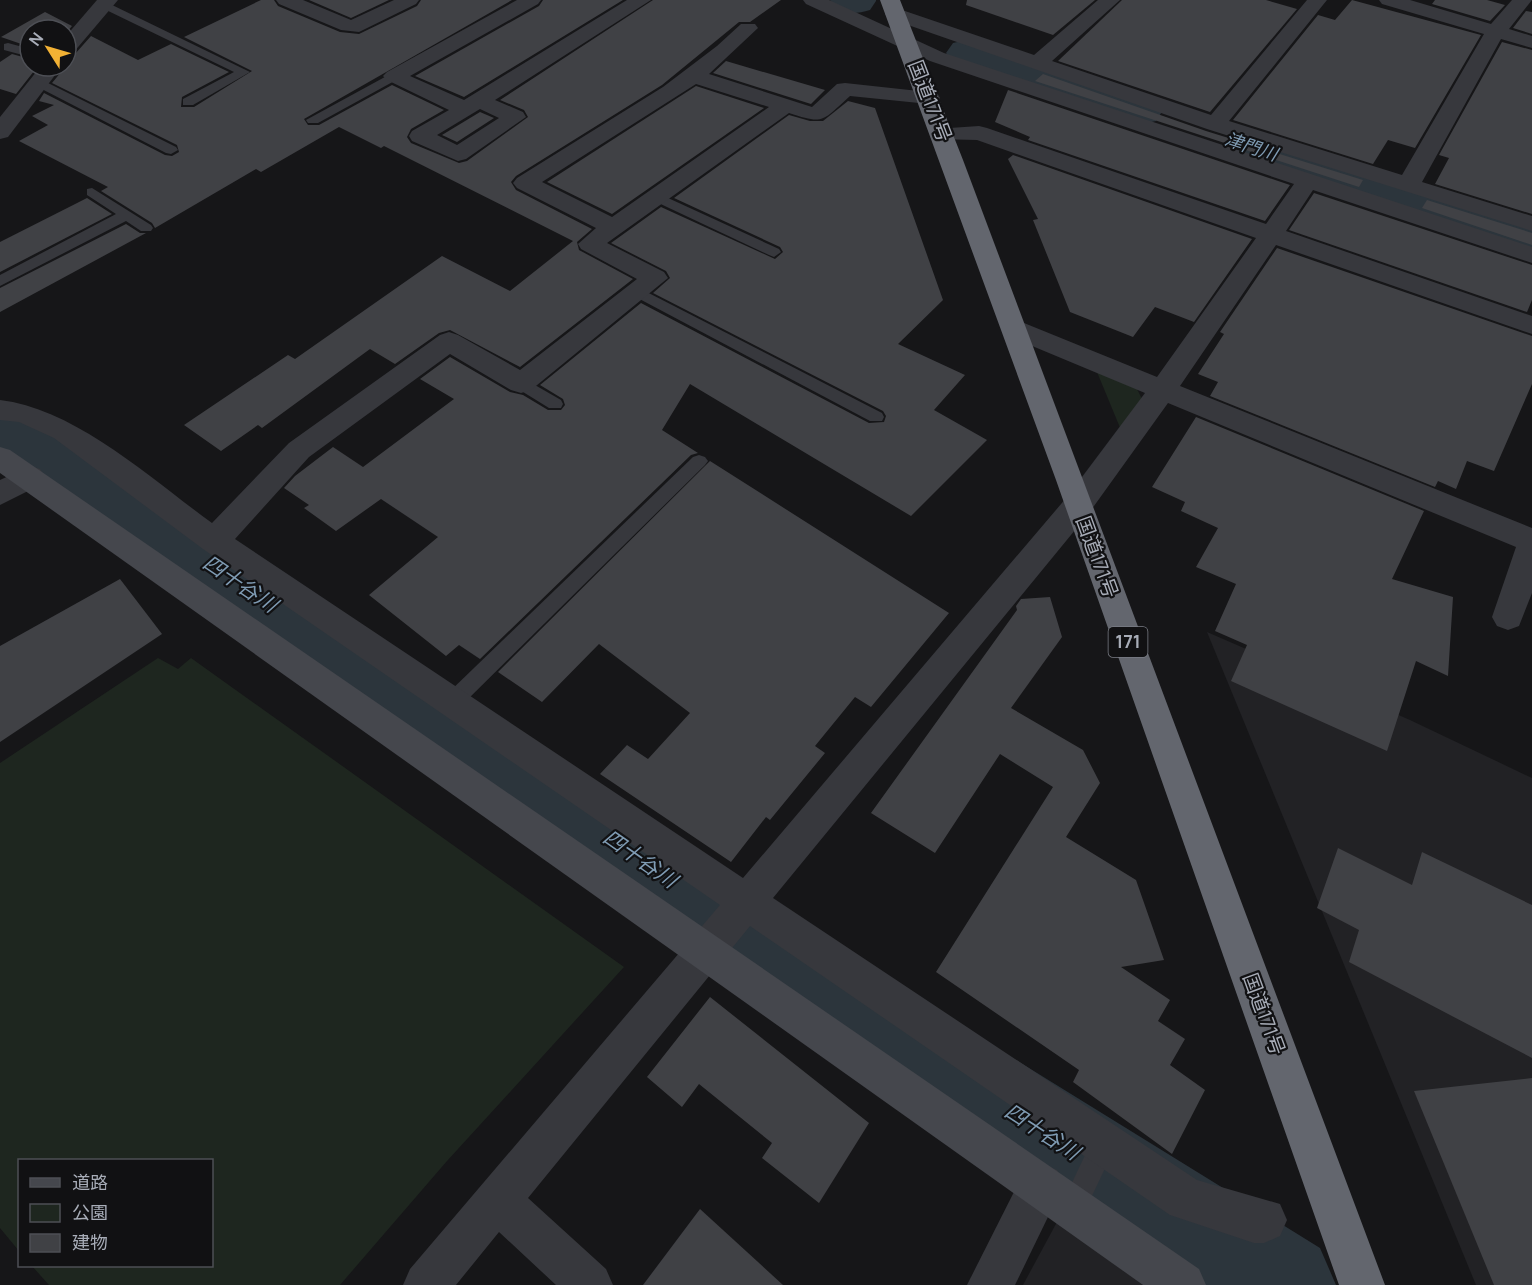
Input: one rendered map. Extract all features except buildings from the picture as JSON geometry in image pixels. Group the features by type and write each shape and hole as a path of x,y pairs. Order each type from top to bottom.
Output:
{"highway":[{"name":"国道171号","path":"893,7 910,46 1015,329 1363,1283"}],"street":[{"path":"78,35 104,5 79,0"},
{"path":"286,0 348,26 359,26 409,0"},
{"path":"394,76 531,0"},
{"path":"394,76 471,104 641,0"},
{"path":"813,0 910,46 954,63 1532,255"},
{"path":"1036,64 1110,0"},
{"path":"1215,124 1317,0"},
{"path":"1389,0 1532,42"},
{"path":"1409,184 1496,31 1523,0"},
{"path":"893,7 1036,64 1215,124 1532,224"},
{"path":"612,227 525,183 694,76 727,50 748,28"},
{"path":"694,76 816,115 845,89 929,98"},
{"path":"0,132 42,78"},
{"path":"214,541 298,450 449,341 521,383 655,278 590,244 786,105"},
{"path":"943,134 979,133 1532,325"},
{"path":"426,1285 1078,505 1164,388 1308,181"},
{"path":"1015,329 1164,388 1532,541"},
{"path":"0,410 24,413 64,431 214,541 453,700 743,903 1103,1146 1186,1199 1254,1220 1264,1220"},
{"path":"0,458 711,944 1067,1192 1183,1285"},
{"path":"0,495 30,477"},
{"path":"1508,617 1532,546"},
{"path":"990,1285 1067,1192"},
{"path":"498,1201 590,1285"}],"lane":[{"path":"104,5 244,72 188,102"},
{"path":"8,47 18,50"},
{"path":"313,120 394,76"},
{"path":"52,78 171,150"},
{"path":"92,192 146,228"},
{"path":"655,196 774,252"},
{"path":"0,281 126,215"},
{"path":"637,292 876,417"},
{"path":"521,383 555,404"},
{"path":"453,700 699,461"},
{"path":"1067,1192 1103,1146"}],"shaded area":[{"path":"1207,632 1410,720 1532,778 1532,1285 1476,1285"},
{"path":"1057,1222 1143,1285 1023,1285"}],"green space":[{"path":"1097,372 1137,389 1142,399 1121,430"},
{"path":"158,658 178,669 191,658 624,967 447,1161 340,1285 49,1285 33,1267 213,1267 213,1159 18,1159 18,1250 0,1228 0,763"}],"waterway":[{"name":"津門川","path":"970,53 1138,110"},
{"name":"津門川","path":"1263,152 1532,240"},
{"name":"四十谷川","path":"0,433 38,446 448,725 907,1046 1283,1285"}]}
